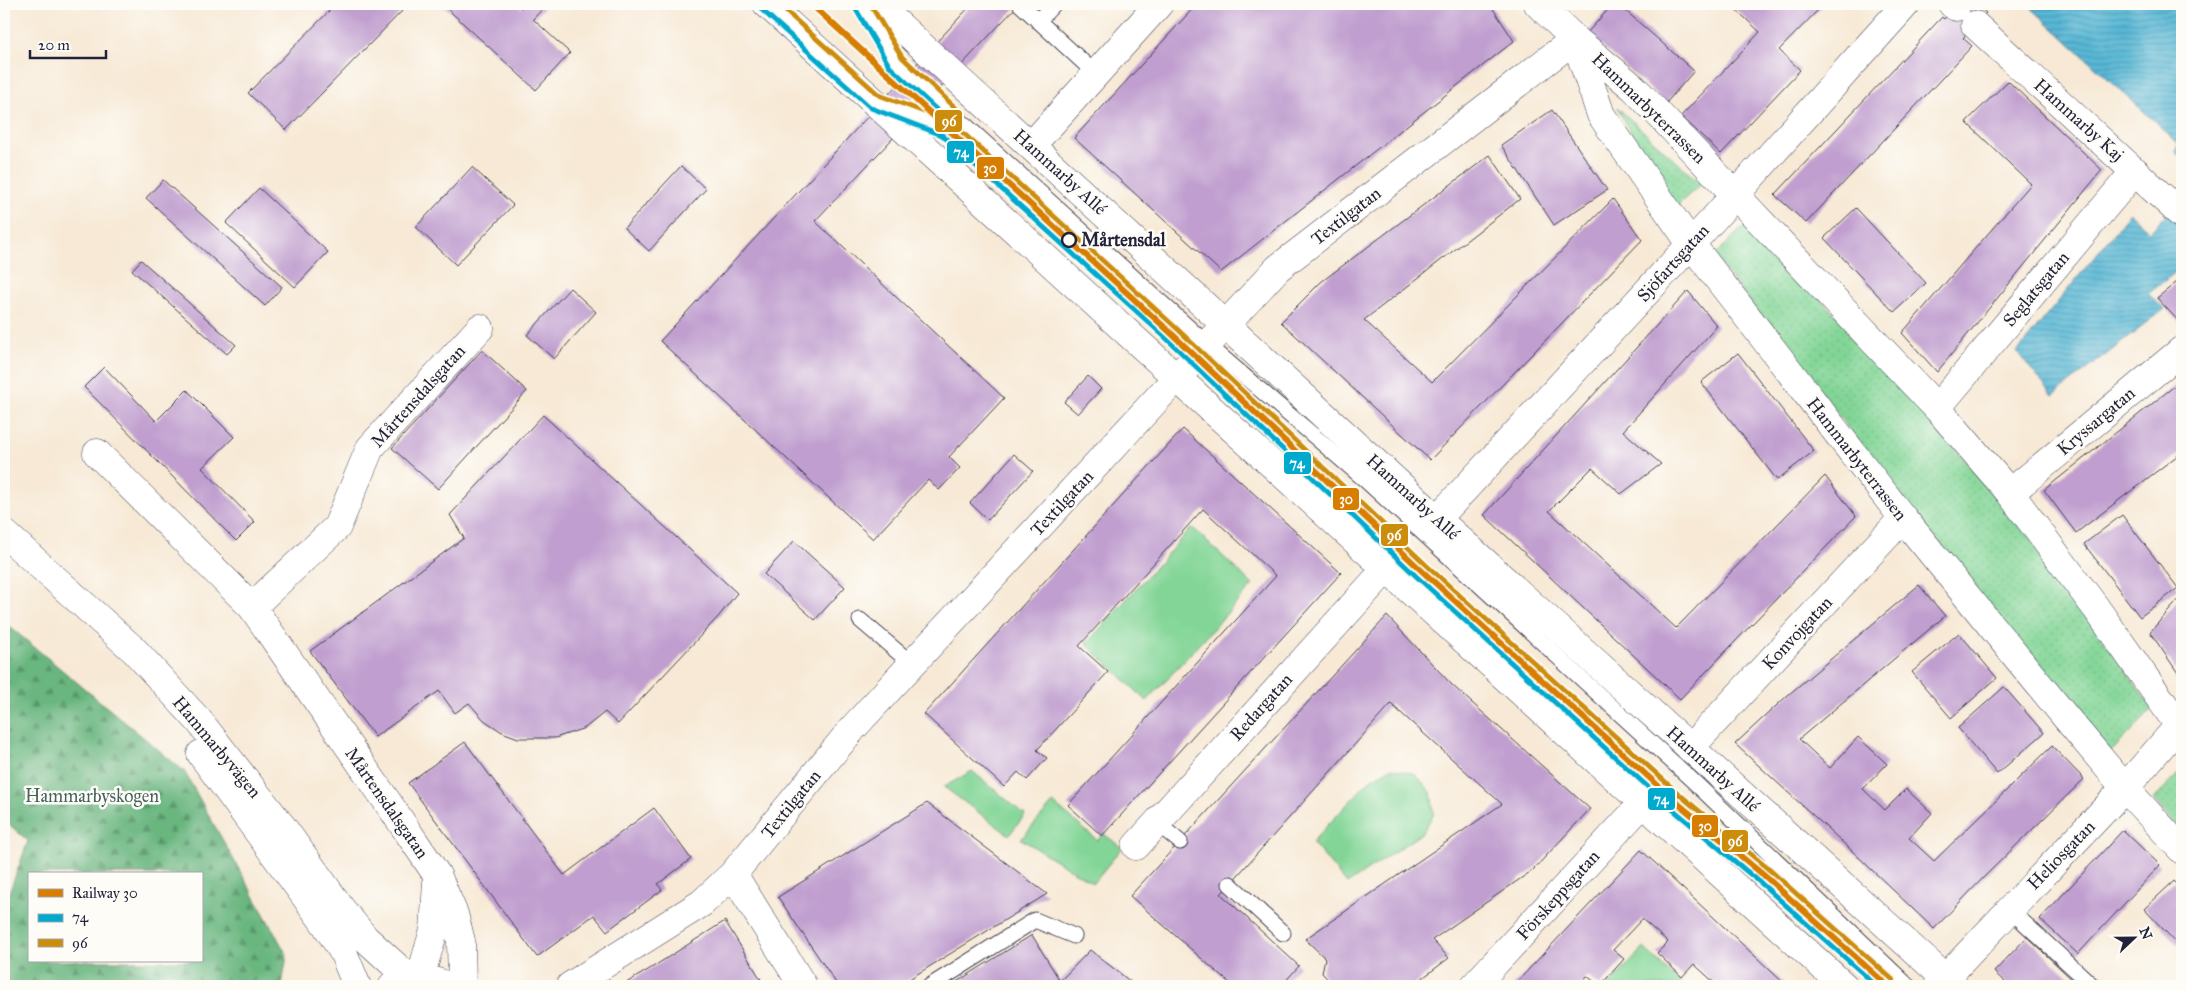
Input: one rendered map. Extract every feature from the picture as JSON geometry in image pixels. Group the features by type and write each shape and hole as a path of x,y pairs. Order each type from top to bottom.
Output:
{"street":[{"path":"767,4 1844,986"},
{"name":"Hammarby Allé","path":"876,4 1946,984"},
{"path":"1031,146 1160,4"},
{"name":"Hammarbyterrassen","path":"1538,4 1575,39 1634,88 1937,408 2010,493 2181,726"},
{"name":"Sjöfartsgatan","path":"1437,519 1691,244 1906,4"},
{"name":"Hammarby Kaj","path":"1975,26 2175,208"},
{"name":"Textilgatan","path":"570,986 702,903 733,874 853,728 1278,268 1575,39"},
{"name":"Hammarbyterrassen","path":"1575,39 1601,115 1691,244 1903,518 2125,788 2182,850"},
{"name":"Seglatsgatan","path":"1937,408 2135,171"},
{"name":"Mårtensdalsgatan","path":"252,607 337,527 370,448 480,328"},
{"name":"Kryssargatan","path":"2010,493 2182,350"},
{"name":"Mårtensdalsgatan","path":"97,453 252,607 437,875 454,914 461,942 462,986"},
{"name":"Konvojgatan","path":"1690,748 1903,518"},
{"name":"Hammarbyvägen","path":"4,533 134,651 199,721 284,828 365,938 407,981 435,981 448,986"},
{"name":"Hammarbyvägen","path":"4,555 58,598 121,658 186,733 326,925 343,952 356,986"},
{"name":"Redargatan","path":"1136,846 1386,569"},
{"name":"Heliosgatan","path":"1946,984 2009,910 2181,726"},
{"name":"Förskeppsgatan","path":"1474,986 1643,803"},
{"path":"733,874 803,986"},
{"name":"Mårtensdalsgatan","path":"407,981 434,930 437,875"}],"lane":[{"path":"861,4 896,62 1202,351 1421,570 1660,788 1767,878 1888,986"},
{"path":"1020,4 1096,74"},
{"path":"1038,21 1054,4"},
{"path":"875,102 946,128 1202,351 1378,492 1692,780 1908,986"},
{"path":"860,620 912,664"},
{"path":"1157,823 1180,842"},
{"path":"1230,884 1284,933"},
{"path":"2009,910 2093,986"},
{"path":"930,986 1035,920 1074,936"}],"green space":[{"path":"1617,107 1701,184 1671,211"},
{"path":"1746,224 1858,337 2021,524 2153,709 2109,754 1955,565 1714,256"},
{"path":"1192,527 1253,585 1147,701 1086,644"},
{"name":"Hammarbyskogen","path":"4,622 184,771 287,955 282,986 20,986 4,980 4,907 28,841 4,820"},
{"path":"1391,768 1415,774 1431,792 1434,814 1422,833 1347,884 1312,842 1370,780"},
{"path":"2182,770 2182,833 2153,799"},
{"path":"972,771 1025,815 1009,835 944,787"},
{"path":"1053,803 1097,840 1104,834 1122,848 1093,883 1021,839"},
{"path":"1644,948 1683,986 1608,986"}],"water":[{"path":"2027,4 2182,4 2182,159 2174,151 2179,144"},
{"path":"2182,198 2182,252 2177,257 2182,261 2182,267 2148,294 2165,309 2053,396 2017,352 2130,213 2150,232"}],"building":[{"path":"336,4 396,4 403,10 286,130 248,93"},
{"path":"442,4 516,4 521,8 525,4 547,4 533,19 570,53 536,90"},
{"path":"972,4 1019,4 815,221 1004,398 949,457 960,468 939,490 928,480 873,539 660,341"},
{"path":"1197,4 1490,4 1514,41 1221,272 1074,138"},
{"path":"1613,4 1618,4 1694,71 1666,103 1587,33"},
{"path":"1730,4 1824,4 1779,50 1800,70 1721,154 1681,116 1760,32"},
{"path":"1959,4 1976,4 1986,13 1963,38 1972,46 1806,223 1775,195 1942,17 1944,19"},
{"path":"2008,81 2102,170 1937,372 1902,333 2031,184 1966,122"},
{"path":"1552,110 1607,190 1554,225 1501,145"},
{"path":"1490,155 1520,199 1364,320 1432,382 1613,199 1642,240 1430,460 1281,322 1321,282"},
{"path":"681,166 706,189 649,251 624,228"},
{"path":"472,167 513,205 456,265 416,227"},
{"path":"163,180 282,287 265,306 146,198"},
{"path":"259,188 328,252 295,287 226,223"},
{"path":"1856,208 1926,283 1894,312 1824,238"},
{"path":"141,260 236,345 227,354 132,270"},
{"path":"2182,278 2182,325 2157,298"},
{"path":"570,288 596,312 554,359 527,335"},
{"path":"1688,291 1717,326 1623,431 1661,464 1621,494 1592,468 1549,511 1676,628 1825,476 1856,516 1680,699 1484,515"},
{"path":"482,350 527,391 438,489 392,448"},
{"path":"1738,353 1814,451 1777,480 1701,382"},
{"path":"104,367 156,421 187,390 234,437 202,468 255,522 236,541 84,387"},
{"path":"1088,376 1101,389 1078,414 1064,402"},
{"path":"2182,380 2182,452 2076,533 2044,490"},
{"path":"543,415 737,593 719,616 618,724 605,712 585,728 555,738 518,738 502,732 484,720 469,703 455,713 439,691 375,737 310,651 464,538 450,515"},
{"path":"1183,429 1341,573 1102,836 1068,805 1276,576 1203,509 1079,646 1108,672 1037,750 1047,758 1027,780 1018,772 1004,787 924,714"},
{"path":"1014,454 1033,471 988,520 970,503"},
{"path":"2122,515 2178,588 2140,617 2084,544"},
{"path":"794,541 845,587 815,620 764,574"},
{"path":"1919,585 1945,616 1799,739 1830,768 1858,737 1887,764 1863,789 1885,810 1906,789 1932,813 1909,838 1934,861 2052,746 2084,779 1934,929 1735,744 1788,695"},
{"path":"2182,596 2182,673 2180,676 2150,632"},
{"path":"1387,616 1452,685 1590,809 1533,870 1432,940 1449,958 1412,986 1374,986 1373,984 1371,986 1334,986 1322,973 1325,958 1305,939 1502,804 1391,704 1221,894 1299,966 1281,986 1233,986 1130,896"},
{"path":"1959,633 1997,678 1951,718 1912,672"},
{"path":"2004,687 2044,733 1997,774 1958,728"},
{"path":"465,742 564,875 654,808 691,859 658,884 662,890 607,931 594,915 537,957 408,783"},
{"path":"927,803 1047,894 898,986 838,986 778,897"},
{"path":"2123,830 2160,865 2078,954 2040,919"},
{"path":"1641,850 1787,986 1718,986 1694,964 1682,977 1657,953 1668,942 1642,919 1613,950 1624,959 1600,986 1587,976 1578,986 1513,986"},
{"path":"2174,881 2182,889 2182,949 2144,909"},
{"path":"725,921 765,986 621,986 648,970"},
{"path":"1032,935 1060,981 1090,950 1136,986 950,986"},
{"path":"2027,937 2079,986 2009,986 1994,972"}],"rail line":[{"name":"30","path":"811,4 1172,334 1421,570 1675,801 1767,878 1888,986"}],"transit line":[{"name":"96","path":"778,4 879,95 951,122 1177,329 1426,565 1680,795 1772,872 1893,980"},
{"name":"96","path":"870,4 902,57 961,113"},
{"name":"74","path":"855,8 890,67 951,123"},
{"name":"74","path":"762,10 871,108 942,135 1167,339 1416,576 1670,807 1762,884 1877,986"}],"place":[{"name":"Mårtensdal","path":"1069,240"}]}
